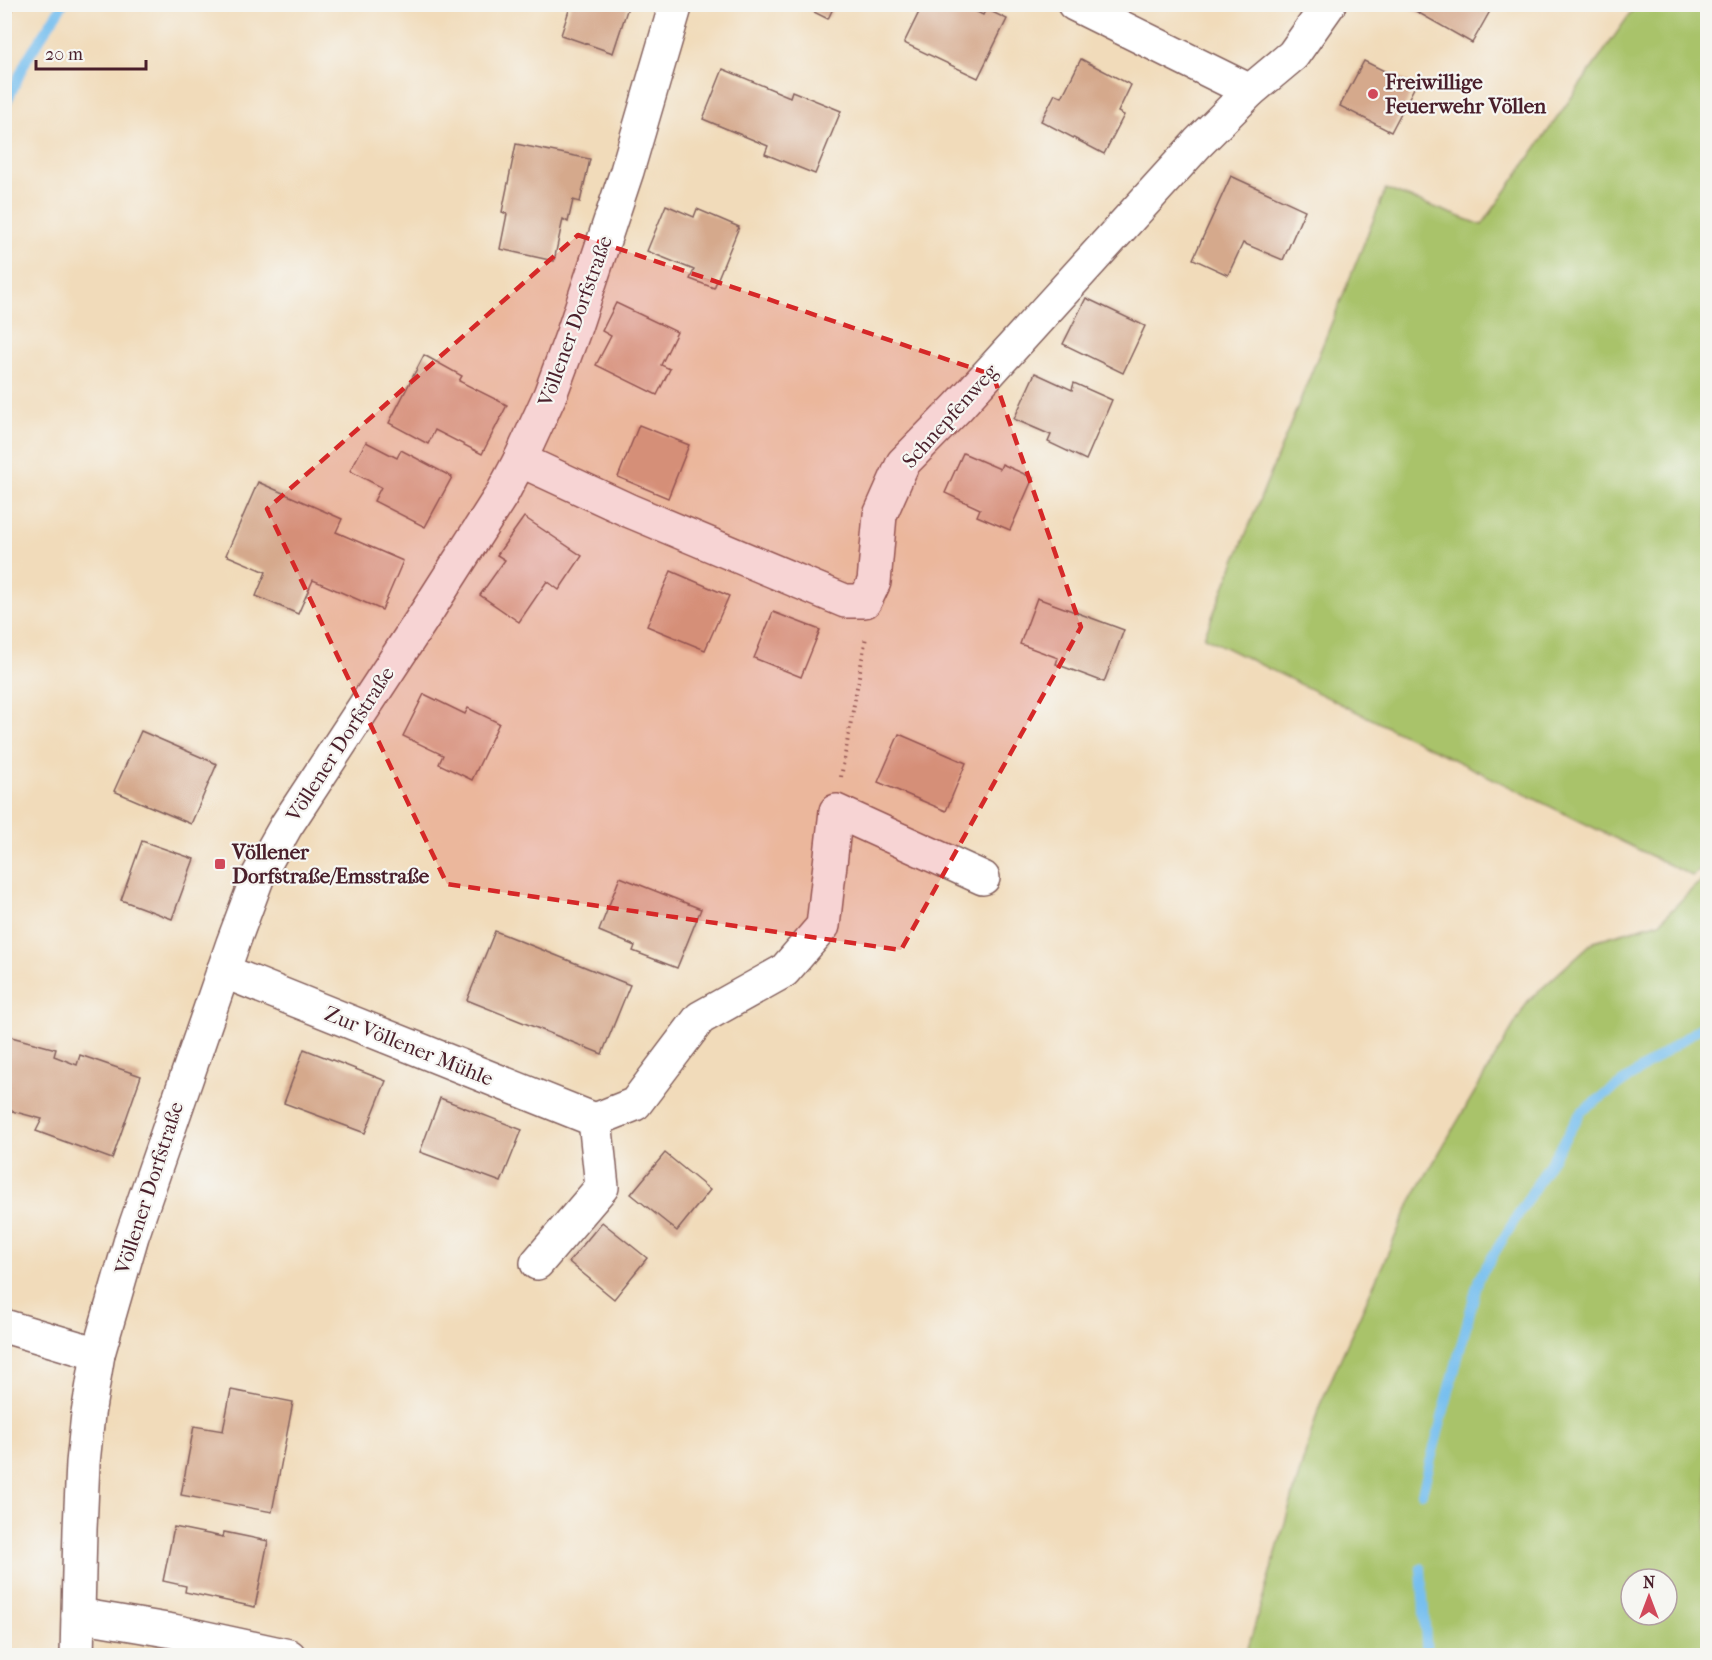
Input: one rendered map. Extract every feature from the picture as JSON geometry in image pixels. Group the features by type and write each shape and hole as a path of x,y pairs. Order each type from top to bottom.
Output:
{"street":[{"name":"Völlener Dorfstraße","path":"77,1656 83,1463 98,1354 132,1236 223,971 258,876 286,826 422,620 502,494 520,460 550,395 573,333 627,171 676,4"},
{"path":"1074,4 1250,91"},
{"name":"Schnepfenweg","path":"865,601 874,582 880,515 903,463 958,408 1198,143 1250,91 1293,55 1329,4"},
{"path":"520,460 630,511 845,601 865,601"},
{"path":"537,1263 602,1187 595,1120 635,1104 700,1018 784,971 823,926 836,812 983,878"},
{"name":"Zur Völlener Mühle","path":"223,971 595,1120"},
{"path":"4,1326 98,1354"},
{"path":"78,1615 224,1648 289,1656"}],"path":[{"path":"4,21 15,4"},
{"path":"836,812 867,631 865,601"}],"highlighted area":[{"path":"578,235 993,375 1081,627 901,950 447,884 267,509"}],"green space":[{"path":"1637,4 1707,5 1708,865 1692,876 1204,637 1386,189 1482,225"},
{"path":"1707,877 1707,1655 1246,1655 1319,1407 1412,1199 1528,1001 1594,941 1660,922"}],"building":[{"path":"571,4 629,4 613,53 561,35"},
{"path":"798,4 835,4 828,19"},
{"path":"923,4 961,4 983,15 986,9 1007,19 978,78 904,43"},
{"path":"1403,4 1494,4 1472,43"},
{"path":"1081,59 1131,85 1118,112 1124,115 1104,154 1041,121 1055,94 1062,97"},
{"path":"1364,61 1415,86 1391,132 1340,106"},
{"path":"723,69 790,97 792,91 841,111 815,174 765,154 768,146 703,119"},
{"path":"516,144 590,159 580,202 573,200 568,222 563,219 554,261 500,249 507,214 502,212"},
{"path":"1231,176 1305,210 1283,260 1243,243 1228,275 1193,259"},
{"path":"666,205 694,217 697,209 739,227 714,288 690,279 694,270 647,251"},
{"path":"1086,298 1145,326 1123,373 1063,344"},
{"path":"616,303 677,332 661,365 670,369 657,395 596,365 611,336 602,331"},
{"path":"424,355 462,376 459,381 507,405 482,454 435,430 428,444 389,423"},
{"path":"1035,373 1072,390 1074,383 1112,400 1086,460 1048,442 1051,435 1014,419"},
{"path":"639,425 689,445 668,498 618,477"},
{"path":"366,442 397,458 401,450 452,477 425,527 374,501 381,487 350,471"},
{"path":"963,453 1000,469 1002,464 1033,478 1010,530 977,516 980,509 945,493"},
{"path":"258,482 342,519 336,532 403,561 382,610 313,580 298,614 256,596 266,572 226,555"},
{"path":"524,517 582,556 559,590 547,581 519,622 480,595 505,560 497,555"},
{"path":"671,571 729,596 705,650 647,626"},
{"path":"1037,598 1124,630 1104,682 1056,664 1058,658 1020,644"},
{"path":"773,612 820,630 801,677 754,658"},
{"path":"424,694 465,714 468,708 499,723 472,780 439,764 443,755 403,736"},
{"path":"141,731 217,764 191,824 114,791"},
{"path":"899,734 966,763 946,811 878,782"},
{"path":"142,841 194,859 172,919 121,900"},
{"path":"620,877 701,909 677,968 633,951 635,946 599,931"},
{"path":"495,931 630,985 602,1054 467,1000"},
{"path":"4,1035 56,1049 54,1056 77,1065 80,1055 141,1076 112,1159 36,1131 42,1119 4,1109"},
{"path":"304,1049 386,1081 365,1133 284,1103"},
{"path":"440,1098 522,1130 501,1182 420,1152"},
{"path":"665,1153 710,1190 677,1231 631,1194"},
{"path":"602,1222 647,1258 614,1299 569,1262"},
{"path":"231,1390 293,1402 272,1512 181,1495 194,1426 223,1431"},
{"path":"174,1527 223,1537 224,1532 268,1541 255,1607 185,1592 186,1586 163,1581"}],"waterway":[{"path":"4,108 27,59 63,4"},
{"path":"1422,1493 1479,1278 1582,1111 1708,1022"},
{"path":"1421,1568 1427,1656"}],"place":[{"name":"Freiwillige Feuerwehr Völlen","path":"1373,94"},
{"name":"Völlener Dorfstraße/Emsstraße","path":"220,864"}]}
